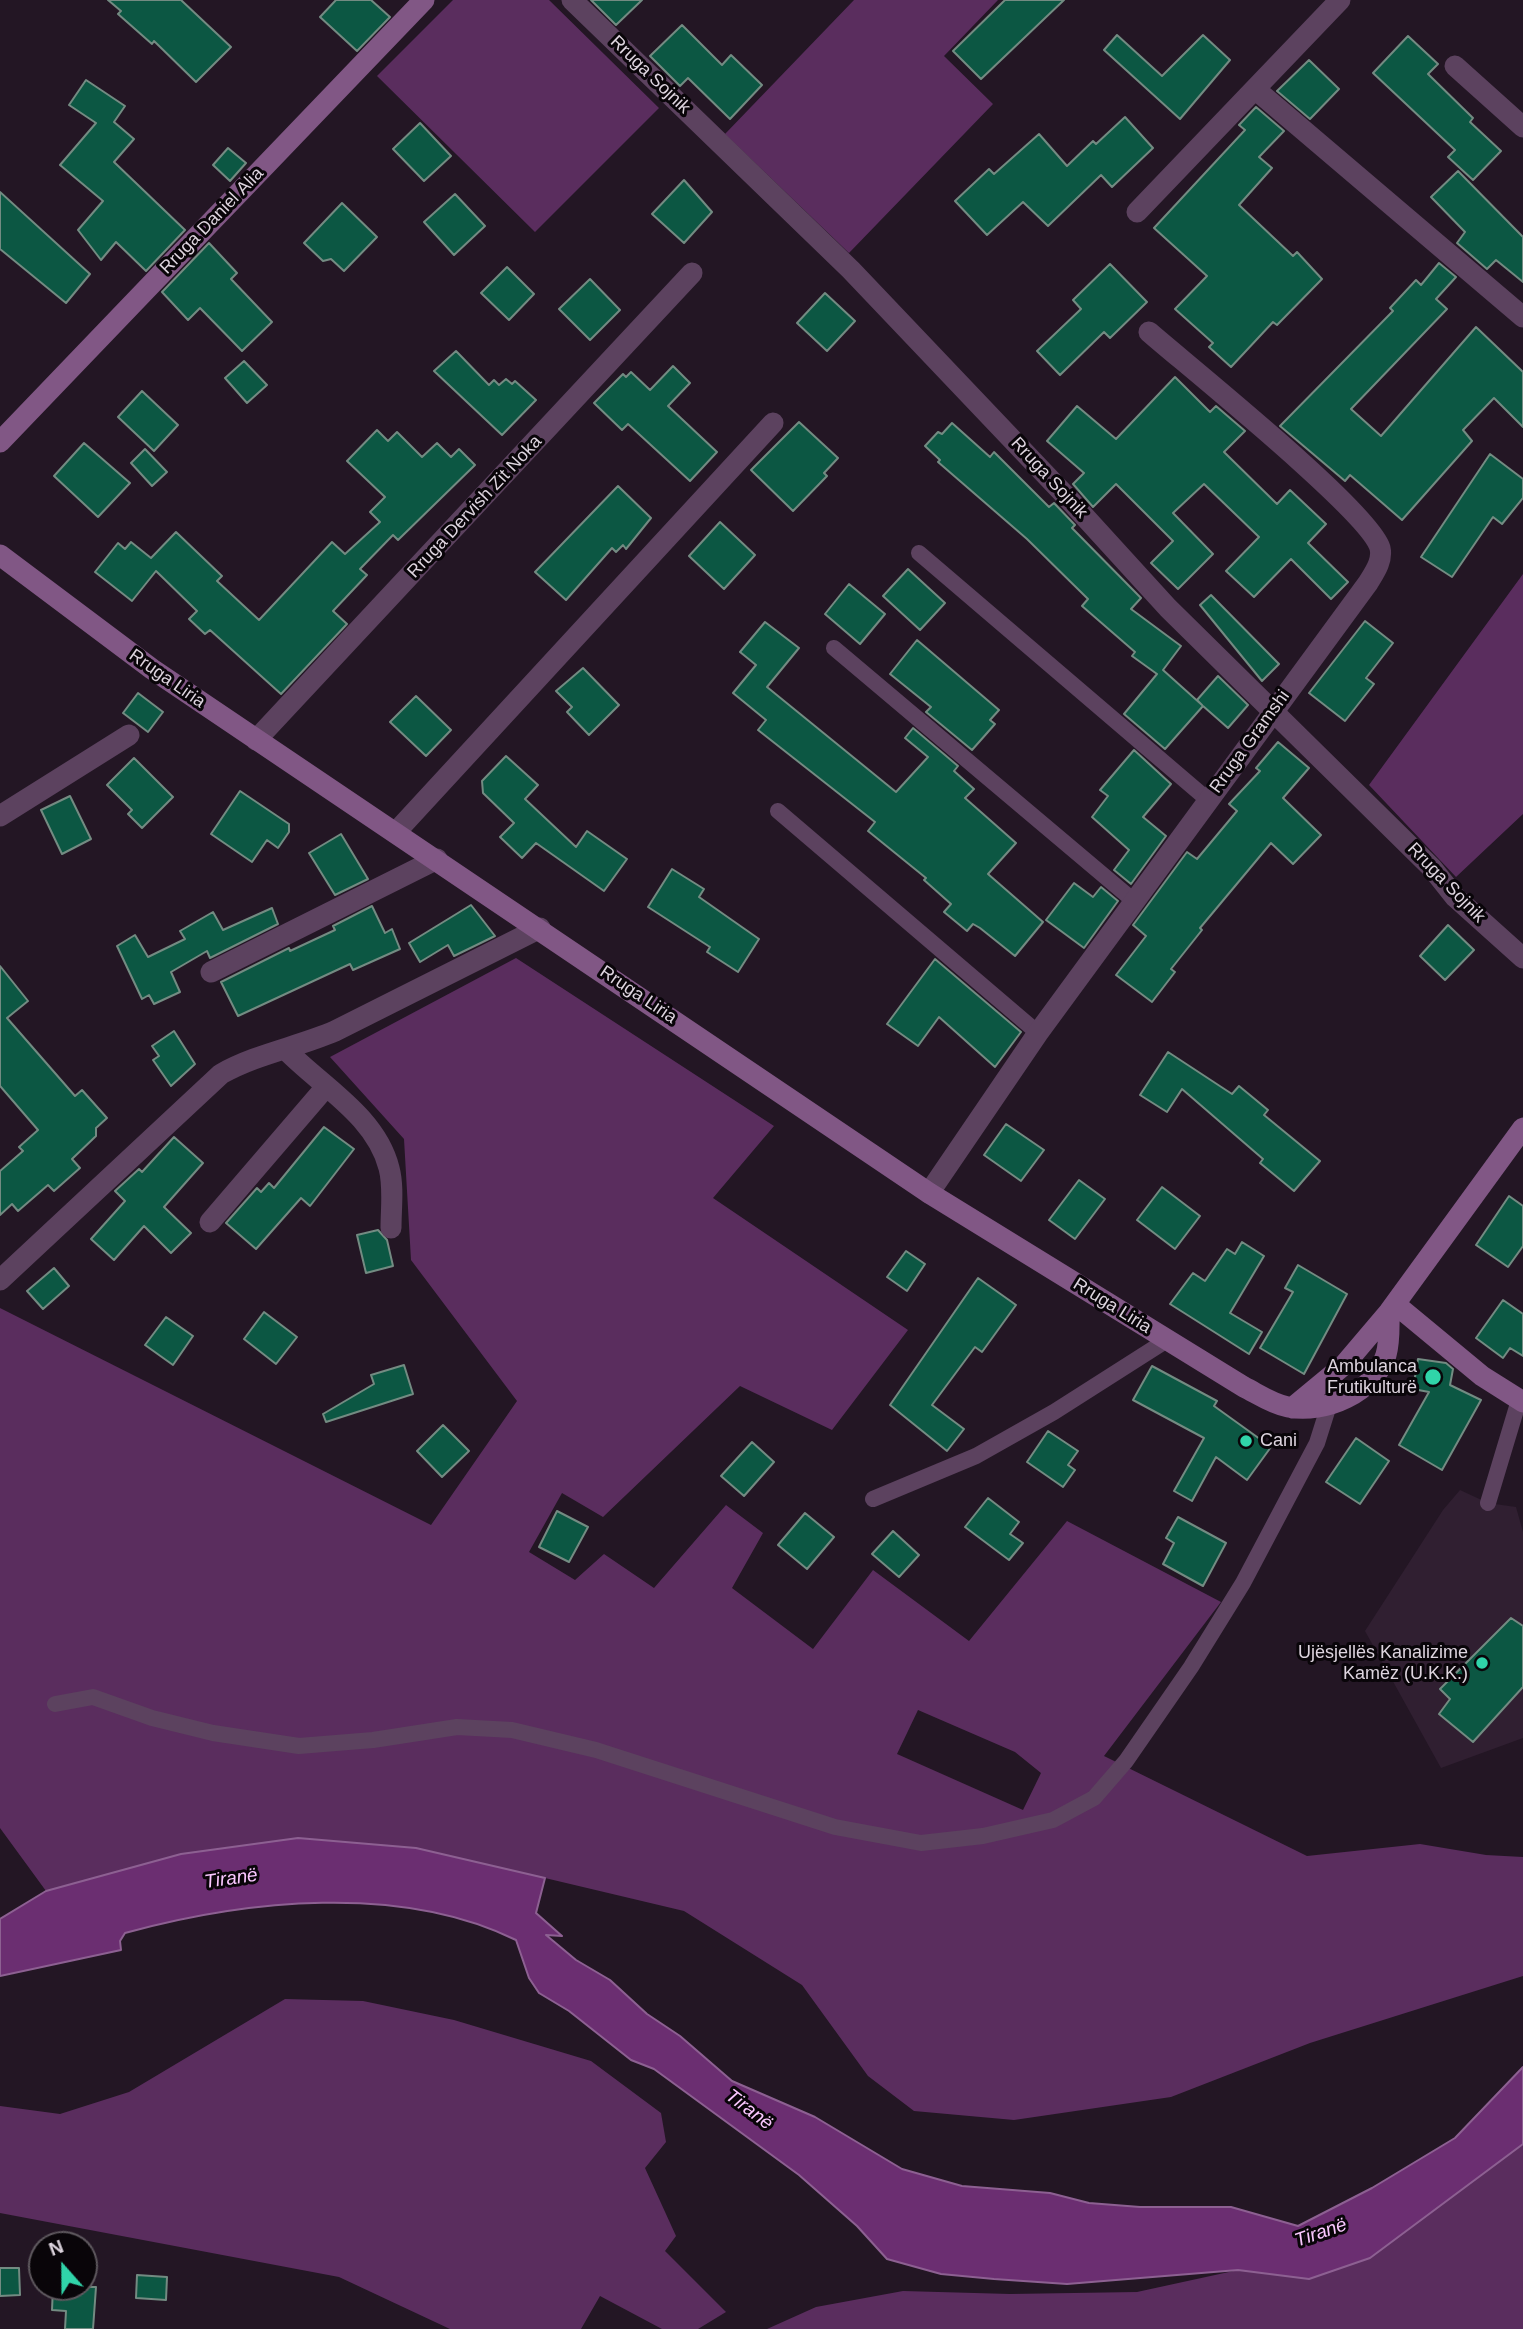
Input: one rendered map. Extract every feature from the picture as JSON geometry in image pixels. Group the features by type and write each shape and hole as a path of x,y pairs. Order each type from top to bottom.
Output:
{"main road":[{"name":"Rruga Daniel Alia","path":"0,442 424,0"},
{"name":"Rruga Liria","path":"0,555 152,669 540,928 929,1193 1167,1340 1265,1398 1292,1408"},
{"path":"1292,1408 1344,1365 1392,1308 1523,1128"},
{"path":"1392,1308 1482,1377 1521,1401"},
{"path":"1292,1408 1329,1405 1355,1393 1374,1378 1387,1352 1392,1308"}],"street":[{"name":"Rruga Sojnik","path":"572,0 851,270 1064,494 1168,608 1432,868 1455,897 1523,958"},
{"path":"1137,212 1340,0"},
{"path":"1455,66 1523,127"},
{"path":"1255,89 1523,317"},
{"name":"Rruga Dervish Zit Noka","path":"256,740 692,273"},
{"name":"Rruga Gramshi","path":"929,1193 1038,1033 1368,583 1378,564 1380,550 1373,536 1336,495 1149,332"},
{"path":"396,832 773,423"},
{"path":"0,816 129,735"},
{"path":"211,972 437,859"},
{"path":"0,1280 198,1093 240,1063 286,1050 335,1031 540,928"},
{"path":"286,1050 373,1130 392,1180 391,1228"},
{"path":"210,1222 325,1088"}],"lane":[{"path":"919,553 1208,800"},
{"path":"834,648 1134,901"},
{"path":"778,811 1038,1033"},
{"path":"873,1499 976,1456 1054,1412 1167,1340"},
{"path":"1488,1503 1521,1401"},
{"path":"55,1704 93,1697 152,1718 213,1733 299,1746 373,1740 457,1727 512,1730 596,1749 835,1826 920,1843 983,1836 1053,1821 1094,1798 1126,1761 1191,1667 1243,1583 1317,1443 1329,1405"}],"shaded area":[{"path":"453,0 549,0 659,108 535,232 377,76"},
{"path":"854,0 998,0 944,56 993,104 849,253 725,134"},
{"path":"1523,574 1523,814 1456,877 1369,785"},
{"path":"516,958 774,1126 713,1198 908,1330 832,1430 740,1386 603,1517 562,1493 529,1552 575,1580 604,1554 654,1588 726,1505 763,1533 732,1588 813,1649 873,1570 969,1641 1067,1521 1221,1602 1104,1756 1307,1856 1420,1844 1486,1855 1523,1857 1523,1976 1310,2043 1171,2097 1014,2120 914,2111 868,2076 802,1985 684,1911 545,1878 416,1848 298,1838 181,1854 46,1891 0,1828 0,1308 431,1525 517,1401 411,1260 404,1139 330,1057","holes":["918,1710 1015,1752 1041,1773 1023,1810 897,1754"]},
{"path":"1460,1490 1488,1503 1516,1507 1523,1532 1523,1738 1441,1768 1365,1631 1443,1510"},
{"path":"285,1999 363,2001 454,2020 591,2061 661,2113 666,2142 645,2168 676,2236 665,2251 726,2312 698,2329 662,2329 600,2296 581,2329 450,2329 339,2277 0,2213 0,2106 60,2114 129,2092"},
{"path":"1523,2144 1523,2329 767,2329 816,2307 903,2291 1010,2294 1137,2292 1238,2270 1309,2279 1370,2258"}],"water":[{"name":"Tiranë","path":"298,1838 416,1848 545,1878 536,1913 562,1936 546,1935 576,1960 610,1980 647,2014 680,2036 732,2081 815,2117 902,2169 962,2186 1050,2193 1089,2203 1140,2207 1231,2207 1298,2226 1372,2188 1455,2138 1523,2067 1523,2144 1370,2258 1309,2279 1238,2270 1067,2284 941,2274 887,2259 857,2226 799,2175 654,2069 631,2060 569,2011 539,1993 529,1978 516,1940 471,1922 423,1910 373,1904 271,1906 172,1921 125,1933 120,1941 121,1950 0,1976 0,1919 46,1891 181,1854"}],"building":[{"path":"108,0 181,0 231,47 196,82 154,41 152,44 118,14 121,11"},
{"path":"336,0 371,0 390,17 357,51 320,17"},
{"path":"591,0 642,0 616,25"},
{"path":"1005,0 1064,0 981,79 953,51"},
{"path":"682,25 722,65 731,55 762,85 730,119 688,78 680,86 650,56"},
{"path":"1117,35 1162,76 1203,35 1230,60 1180,119 1104,50"},
{"path":"1408,36 1438,64 1428,74 1473,118 1470,122 1501,151 1473,180 1448,157 1455,150 1373,73"},
{"path":"1309,60 1339,89 1310,119 1277,91"},
{"path":"86,80 125,106 114,122 134,139 114,162 185,230 146,271 116,242 101,260 78,230 103,201 60,165 96,123 69,105"},
{"path":"1256,107 1284,131 1259,157 1272,168 1239,205 1293,256 1297,252 1322,279 1277,325 1273,322 1231,367 1209,347 1213,343 1175,309 1207,276 1154,228 1245,130 1239,125"},
{"path":"1125,117 1153,148 1112,187 1101,175 1048,226 1023,202 987,235 955,201 989,169 994,174 1039,134 1067,166 1093,141 1096,144"},
{"path":"420,123 451,156 424,181 393,149"},
{"path":"228,148 246,163 230,181 213,165"},
{"path":"1458,171 1523,237 1523,282 1496,260 1487,269 1457,243 1465,232 1431,197"},
{"path":"684,180 712,212 684,243 652,214"},
{"path":"0,192 90,274 66,303 0,249"},
{"path":"455,194 485,226 454,255 424,222"},
{"path":"342,203 377,237 344,271 331,259 323,261 304,243"},
{"path":"209,243 237,273 231,279 272,322 242,351 200,308 188,320 162,292"},
{"path":"1439,263 1456,277 1436,299 1447,309 1351,409 1381,436 1476,327 1523,372 1523,427 1494,398 1463,430 1472,441 1402,520 1350,475 1345,481 1280,426 1393,311 1390,308 1416,280 1421,285"},
{"path":"1110,264 1147,302 1110,338 1104,332 1060,375 1037,351 1081,309 1073,300"},
{"path":"507,267 534,294 509,320 481,293"},
{"path":"590,279 620,310 590,340 559,309"},
{"path":"825,293 855,321 827,351 797,323"},
{"path":"456,351 489,385 494,380 499,385 506,379 512,384 515,381 536,400 502,435 434,371"},
{"path":"244,361 267,385 247,403 225,378"},
{"path":"673,366 690,383 668,406 717,452 690,481 628,424 622,430 594,403 623,374 626,377 631,372 650,390"},
{"path":"1175,377 1210,412 1216,406 1245,431 1224,452 1277,504 1290,490 1326,524 1308,543 1348,582 1331,599 1291,559 1254,597 1226,571 1259,537 1204,484 1173,513 1213,554 1178,589 1151,563 1173,541 1116,484 1093,507 1073,484 1084,473 1047,441 1077,406 1116,439"},
{"path":"142,391 178,425 154,451 118,417"},
{"path":"799,422 838,458 824,473 827,476 793,511 751,470"},
{"path":"952,423 990,457 994,452 1049,507 1054,503 1075,525 1072,528 1141,598 1131,609 1181,646 1163,670 1202,705 1197,700 1218,676 1248,705 1228,728 1203,706 1165,749 1124,714 1157,674 1132,656 1135,652 1082,606 1088,599 1027,539 938,462 940,460 925,446 938,432 942,434"},
{"path":"377,430 388,441 397,432 422,457 437,443 451,457 459,449 475,465 398,540 393,535 360,569 367,575 333,611 347,624 281,694 210,630 205,634 189,619 197,611 156,571 132,601 95,572 118,543 125,549 131,542 151,558 176,532 222,576 217,581 259,620 332,542 345,554 380,522 370,512 385,497 347,461"},
{"path":"84,443 130,483 98,517 54,476"},
{"path":"145,449 167,472 152,486 131,463"},
{"path":"1490,454 1523,479 1523,498 1502,524 1493,517 1452,577 1421,557"},
{"path":"618,486 651,518 626,549 623,545 616,552 612,548 566,600 535,572"},
{"path":"720,522 755,555 724,589 689,556"},
{"path":"908,569 945,603 920,630 883,596"},
{"path":"849,584 885,614 860,644 825,614"},
{"path":"1211,595 1279,664 1262,681 1200,605"},
{"path":"1365,621 1393,643 1366,678 1374,684 1345,721 1309,693"},
{"path":"765,622 799,648 767,687 896,792 928,757 905,738 913,728 958,766 954,771 974,789 965,798 1016,843 988,874 1043,922 1015,956 980,928 973,924 967,931 944,912 951,904 924,880 926,878 868,831 875,822 758,730 766,720 733,693 756,665 740,652"},
{"path":"917,640 999,710 990,720 995,724 972,750 926,712 931,707 890,674"},
{"path":"583,668 619,705 589,735 567,712 572,707 556,691"},
{"path":"138,693 163,712 148,732 123,713"},
{"path":"416,696 451,730 426,756 390,722"},
{"path":"1278,742 1309,768 1283,798 1321,835 1293,864 1271,843 1200,928 1202,930 1171,969 1175,972 1152,1002 1116,975 1146,936 1133,925 1187,852 1197,859 1237,811 1229,804 1260,771 1256,768"},
{"path":"1134,750 1171,784 1143,817 1166,836 1131,884 1114,870 1129,850 1092,817 1108,796 1100,790"},
{"path":"506,756 538,785 525,799 576,847 587,831 627,859 604,891 536,843 522,858 500,837 514,823 483,793 482,781"},
{"path":"134,758 173,797 142,828 128,814 132,810 107,785"},
{"path":"240,791 289,824 289,832 278,848 267,840 252,862 211,834"},
{"path":"70,796 91,839 62,854 41,810"},
{"path":"341,834 368,879 335,895 309,853"},
{"path":"672,869 704,889 699,897 759,939 738,972 707,952 710,947 648,907"},
{"path":"1074,883 1093,897 1101,887 1118,901 1084,948 1046,920"},
{"path":"471,905 495,936 454,956 448,945 420,962 409,943"},
{"path":"372,906 385,933 392,929 400,949 353,970 350,964 238,1016 221,982 289,948 290,951 335,930 333,926"},
{"path":"272,908 278,924 210,958 207,951 171,972 180,992 154,1004 149,995 142,999 117,946 135,935 148,957 185,939 180,931 213,912 223,930"},
{"path":"1448,925 1474,950 1445,980 1420,956"},
{"path":"935,959 1021,1032 995,1067 939,1017 918,1046 887,1024"},
{"path":"0,966 28,1001 7,1018 75,1096 82,1090 107,1118 96,1128 96,1136 72,1159 80,1168 54,1191 48,1185 18,1211 12,1204 0,1215 0,1171 23,1151 19,1147 38,1130 0,1086"},
{"path":"174,1031 195,1064 171,1086 153,1060 159,1056 152,1046"},
{"path":"1168,1052 1232,1094 1239,1086 1268,1110 1264,1115 1320,1161 1294,1191 1260,1163 1263,1159 1182,1089 1167,1112 1140,1095"},
{"path":"1006,1124 1044,1150 1021,1181 984,1155"},
{"path":"324,1127 354,1149 310,1206 301,1198 256,1249 226,1223 257,1188 261,1192 269,1183 274,1188"},
{"path":"174,1137 203,1163 164,1207 191,1233 171,1253 144,1226 114,1260 91,1239 125,1201 115,1191 139,1169 142,1172"},
{"path":"1079,1180 1105,1199 1075,1239 1049,1220"},
{"path":"1162,1187 1200,1216 1175,1249 1137,1220"},
{"path":"1509,1196 1523,1206 1523,1246 1508,1267 1476,1245"},
{"path":"378,1230 387,1240 393,1266 366,1273 357,1235"},
{"path":"1242,1242 1264,1256 1230,1313 1262,1332 1249,1354 1170,1304 1193,1273 1205,1281 1227,1249 1235,1254"},
{"path":"906,1251 925,1264 907,1291 887,1277"},
{"path":"1298,1265 1347,1294 1304,1374 1260,1348 1293,1292 1285,1288"},
{"path":"54,1268 69,1286 43,1309 27,1291"},
{"path":"978,1278 1016,1305 982,1352 975,1347 932,1405 964,1429 947,1451 890,1405"},
{"path":"1503,1300 1523,1314 1523,1356 1510,1348 1503,1358 1476,1338"},
{"path":"264,1312 297,1337 276,1364 244,1339"},
{"path":"166,1317 193,1336 173,1365 145,1345"},
{"path":"1418,1359 1446,1363 1453,1369 1450,1385 1481,1400 1442,1470 1399,1445 1429,1392 1413,1389"},
{"path":"404,1365 413,1394 326,1422 323,1414 374,1384 371,1375"},
{"path":"1152,1366 1217,1401 1214,1406 1271,1447 1247,1480 1216,1457 1192,1501 1174,1491 1204,1438 1133,1400"},
{"path":"443,1425 469,1451 442,1477 417,1451"},
{"path":"1048,1431 1078,1451 1068,1465 1075,1470 1063,1487 1027,1462"},
{"path":"1356,1438 1389,1461 1360,1504 1326,1482"},
{"path":"752,1442 774,1462 744,1496 721,1476"},
{"path":"988,1498 1019,1522 1010,1534 1023,1543 1009,1560 965,1527"},
{"path":"557,1511 588,1527 569,1562 539,1547"},
{"path":"805,1513 834,1537 807,1569 778,1545"},
{"path":"1178,1517 1226,1543 1203,1586 1163,1564 1174,1543 1166,1538"},
{"path":"893,1531 919,1555 899,1577 872,1554"},
{"path":"1511,1618 1523,1626 1523,1687 1473,1742 1439,1714 1450,1699 1440,1689"},
{"path":"0,2268 19,2268 20,2295 0,2296"},
{"path":"137,2275 167,2277 166,2300 136,2298"},
{"path":"52,2301 95,2301 93,2329 65,2329 66,2311 52,2310"}],"place":[{"name":"Ambulanca Frutikulturë","path":"1433,1377"},
{"name":"Cani","path":"1246,1441"},
{"name":"Ujësjellës Kanalizime Kamëz (U.K.K.)","path":"1482,1663"}]}
